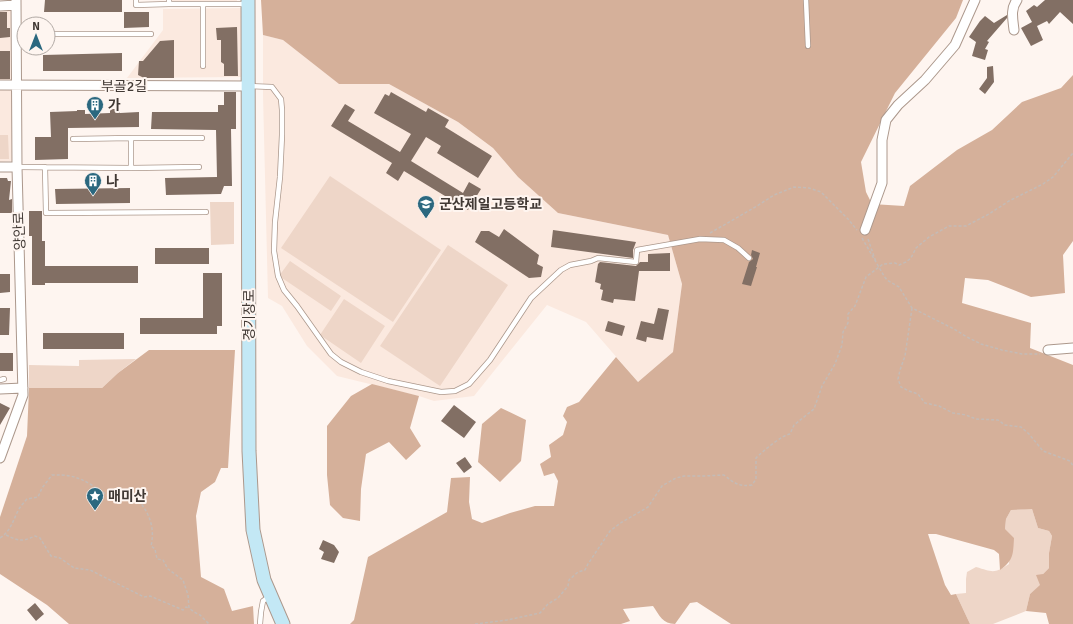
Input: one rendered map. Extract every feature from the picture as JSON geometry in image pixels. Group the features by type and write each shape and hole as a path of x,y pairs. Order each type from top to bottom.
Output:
{"street":[{"path":"861,233 882,183 882,140 886,120 898,105 925,80 955,45 975,0"},
{"path":"1014,30 1012,12 1014,4 1017,0"},
{"name":"경기장로","path":"248,2 249,451 253,530 264,580 283,624"},
{"path":"0,6 16,3"},
{"name":"양안로","path":"16,3 18,16"},
{"name":"양안로","path":"0,458 23,395 17,166 17,86 19,56"},
{"name":"부골2길","path":"0,85 248,86"},
{"path":"0,167 17,166"},
{"path":"1048,350 1073,348"},
{"path":"0,389 23,388"}],"lane":[{"path":"136,0 136,5 169,2 203,4 248,2"},
{"path":"806,0 808,46"},
{"path":"203,4 203,66"},
{"path":"56,34 151,34"},
{"path":"248,86 272,87 281,99 282,135 274,251 278,276 284,290 331,354 341,362 361,372 388,381 441,392 455,391 469,384 490,360 531,298 561,270 570,265 592,261 598,258 636,262 637,250 700,239 724,240 738,248 749,258"},
{"path":"131,138 131,168"},
{"path":"73,139 202,138"},
{"path":"17,166 131,168 199,166"},
{"path":"45,167 46,213 206,212"},
{"path":"260,624 263,600 270,596"}],"path":[{"path":"475,624 540,614 548,604 558,598 568,586 569,580 578,572 585,570 610,531 622,522 648,507 662,486 676,478 684,476 724,475 733,482 743,486 752,485 756,479 756,458 785,434 790,434 794,425 814,409 822,386 835,364 842,345 843,332 848,323 848,314 855,306 866,277 883,264 895,263 900,265 906,262 911,258 916,248 929,237 949,226 966,226 1009,201 1043,184 1053,177 1073,153"},
{"path":"700,239 740,217 774,194 794,187 809,188 821,192 861,233 878,267 887,280 899,287 912,308 981,344 1022,354 1044,354 1048,350"},
{"path":"861,233 878,267"},
{"path":"912,308 904,356 898,379 901,387 918,394 924,403 940,406 953,413 966,415 976,419 998,420 1005,425 1021,427 1043,451 1070,461 1073,466"},
{"path":"0,538 6,535 15,521 19,510 27,499 38,497 42,488 52,475 68,475 86,481 107,495 121,492 132,495 150,517 152,539 151,546 154,548 157,559 163,560 168,569 183,580 188,595 190,608 209,624"},
{"path":"6,535 17,540 24,541 35,536 40,538 51,556 60,558 74,568 90,570 144,597 150,596 182,610 186,607 190,608"}],"shaded area":[{"path":"171,0 237,0 237,2 171,2"},
{"path":"261,0 963,0 956,18 895,93 861,162 866,192 872,204 904,206 910,186 957,150 992,130 1022,102 1061,88 1073,75 1073,241 1063,255 1065,293 1031,297 988,280 965,278 962,303 1031,323 1030,348 1073,365 1073,624 1049,624 1046,613 1026,611 1030,594 1040,585 1036,575 1043,574 1049,568 1049,553 1052,536 1049,531 1038,528 1032,509 1011,510 1006,519 1005,529 1014,538 1013,548 1010,560 1000,570 999,554 994,550 936,534 928,534 945,585 951,595 956,594 970,624 731,624 697,602 690,603 675,624 664,621 653,606 623,609 630,621 621,624 350,624 354,620 368,557 447,512 451,478 470,477 469,502 472,519 482,523 535,506 554,506 558,481 554,473 544,476 540,464 551,457 549,445 563,435 567,422 563,416 567,407 579,402 616,357 638,382 673,352 682,284 668,235 558,213 518,177 493,148 458,122 389,84 339,84 283,40 263,35"},
{"path":"243,8 241,77 127,78 163,30 163,9"},
{"path":"0,10 12,10 13,161 0,162"},
{"name":"군산제일고등학교","path":"263,35 283,40 339,84 389,84 458,122 493,148 518,177 558,213 668,235 682,284 673,352 638,382 586,322 547,305 474,396 434,401 337,376 307,346 282,306 268,298"},
{"path":"0,135 8,135 9,159 0,159"},
{"path":"330,176 441,250 393,322 281,248"},
{"path":"210,202 234,202 234,244 211,245"},
{"path":"448,245 508,285 440,386 380,346"},
{"path":"290,261 341,296 331,311 279,276"},
{"path":"344,299 385,326 361,363 320,335"},
{"path":"149,350 235,350 228,468 221,468 215,482 201,492 196,516 201,577 224,589 232,611 253,606 254,624 69,624 47,605 0,574 0,517 27,436 29,388 102,388 118,373"},
{"path":"136,359 102,388 29,388 29,365 79,366 79,360"},
{"path":"372,384 419,396 410,428 421,446 406,460 389,442 366,454 361,489 360,521 343,518 330,505 327,475 327,426 351,396"},
{"path":"501,408 526,420 521,461 500,482 478,462 482,424"},
{"path":"1032,509 1038,528 1049,531 1052,536 1049,553 1049,568 1043,574 1041,585 1030,594 1026,611 993,624 970,624 956,594 966,593 967,572 976,567 996,571 1009,564 1005,529 1006,519 1011,510"}],"building":[{"path":"45,0 122,0 122,12 44,12"},
{"path":"1045,0 1073,0 1073,24 1060,12 1049,24 1047,21 1037,26 1043,40 1031,46 1021,28 1032,22 1026,11 1034,5 1037,7"},
{"path":"0,12 7,12 7,28 10,28 10,37 0,38"},
{"path":"124,12 149,12 149,27 124,28"},
{"path":"1007,15 1007,18 987,41 989,42 985,49 988,50 985,60 972,56 976,42 969,37 980,21 985,16 994,23"},
{"path":"237,27 238,76 224,76 224,64 221,62 221,40 217,40 216,28"},
{"path":"174,40 174,78 144,78 138,75 139,61 143,61 160,41"},
{"path":"0,51 10,51 10,79 0,79"},
{"path":"122,53 122,71 43,71 43,56 56,56 56,55"},
{"path":"993,66 994,82 985,94 979,89 987,78 987,67"},
{"path":"224,92 236,92 236,129 231,129 232,186 224,186 221,194 166,195 165,178 217,177 216,130 151,129 152,112 218,112 218,105 224,105"},
{"path":"391,92 426,112 428,108 449,120 445,127 492,156 478,178 437,153 441,146 426,137 411,161 463,193 469,182 481,189 468,210 404,171 398,181 386,173 392,163 331,126 345,104 355,110 348,121 400,152 411,134 374,113 385,94 389,96"},
{"path":"110,109 120,109 120,113 139,112 139,127 68,128 68,159 35,160 35,137 51,137 50,112 85,110 85,114 110,113"},
{"path":"0,178 7,178 8,181 11,181 9,200 12,199 12,213 0,213"},
{"name":"나","path":"130,188 130,203 56,204 55,189"},
{"path":"29,211 42,211 42,241 45,241 45,266 138,266 138,283 45,283 45,285 32,285 32,236 29,236"},
{"path":"504,229 539,255 537,264 543,267 541,277 529,278 475,242 481,231 489,231 499,237"},
{"path":"553,230 636,242 633,250 633,258 551,247"},
{"path":"155,248 209,248 209,264 155,264"},
{"path":"752,250 760,253 751,286 742,284 749,262 753,259 751,255"},
{"path":"670,253 670,271 639,271 635,301 614,299 613,303 601,300 603,290 600,289 601,284 595,282 598,264 600,262 636,266 640,262 648,262 648,254"},
{"path":"203,273 222,273 222,326 217,326 217,334 140,334 140,318 203,318"},
{"path":"0,274 10,274 10,292 0,293"},
{"path":"0,308 10,308 9,335 0,335"},
{"path":"658,308 669,310 663,340 647,337 646,342 636,339 641,321 654,324"},
{"path":"608,321 625,326 622,336 605,331"},
{"path":"43,333 124,333 124,349 43,349"},
{"path":"0,353 13,353 13,371 0,371"},
{"path":"0,403 10,408 0,425"},
{"path":"454,405 476,422 464,438 441,421"},
{"path":"465,457 472,467 464,473 456,463"},
{"path":"323,540 334,545 339,552 334,563 321,559 324,552 319,549"},
{"path":"35,603 44,614 36,621 27,610"}],"place":[{"name":"가","path":"95,120"},
{"name":"나","path":"93,196"},
{"name":"군산제일고등학교","path":"426,219"},
{"name":"매미산","path":"95,511"}]}
